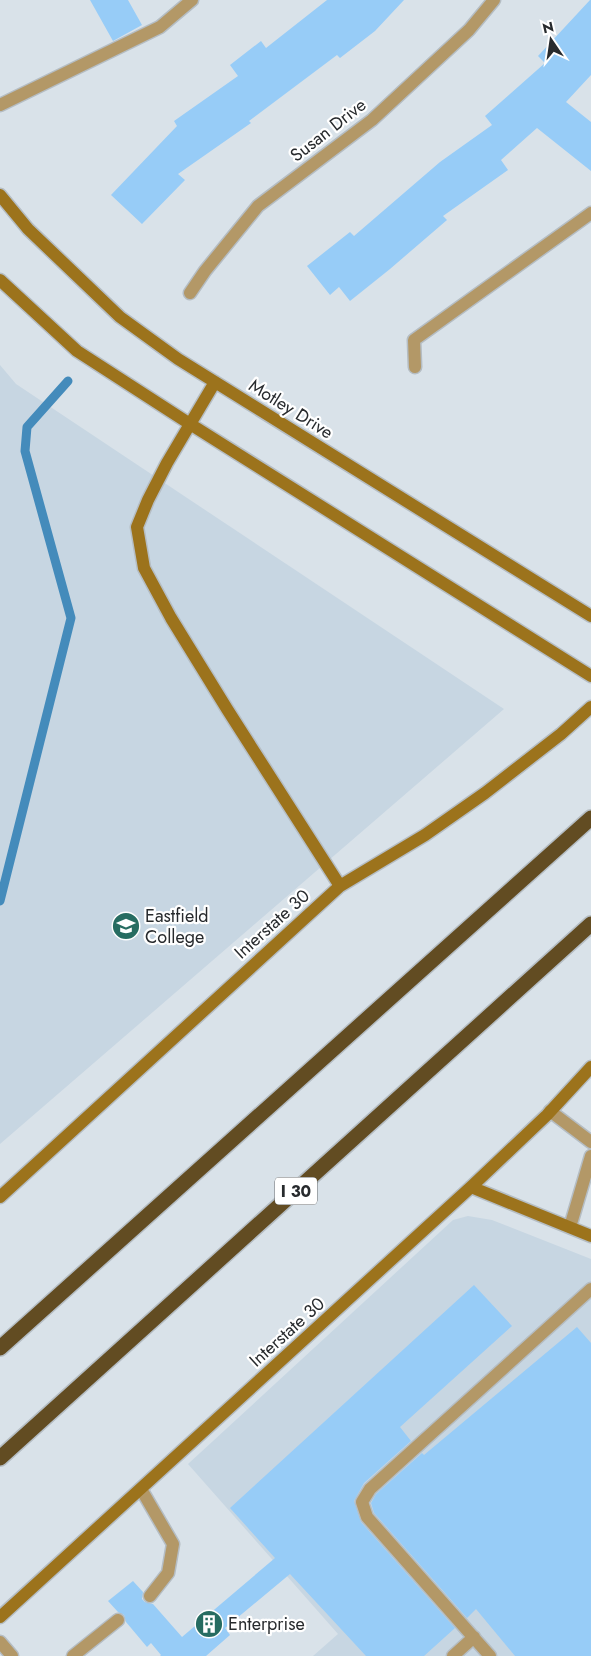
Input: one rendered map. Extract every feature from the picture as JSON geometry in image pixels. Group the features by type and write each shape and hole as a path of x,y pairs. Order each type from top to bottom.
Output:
{"highway":[{"path":"0,1348 591,818"},
{"name":"I 30","path":"0,1458 591,924"}],"main road":[{"name":"Motley Drive","path":"0,195 28,229 120,317 178,359 587,614"},
{"path":"0,280 76,351 591,676"},
{"path":"215,382 156,485 137,527 144,568 171,618 222,701 340,886"},
{"name":"Interstate 30","path":"0,1197 340,886 425,835 485,794 591,708"},
{"name":"Interstate 30","path":"0,1617 471,1187 550,1111 591,1067"},
{"path":"471,1187 591,1236"}],"street":[{"path":"0,105 160,27 192,0"},
{"name":"Susan Drive","path":"190,293 258,206 372,120 470,30 494,0"},
{"path":"415,368 414,340 591,213"},
{"path":"550,1111 591,1142"},
{"path":"570,1227 591,1156"},
{"path":"490,1656 367,1517 362,1502 370,1490 591,1289"},
{"path":"141,1489 173,1544 168,1572 150,1596"},
{"path":"73,1656 118,1620"},
{"path":"453,1656 474,1637"},
{"path":"0,1642 12,1656"}],"shaded area":[{"name":"Eastfield College","path":"0,365 16,384 504,709 0,1144"},
{"path":"468,1216 492,1220 591,1259 591,1656 313,1656 338,1634 188,1464 453,1220"}],"building":[{"path":"90,0 128,0 142,25 113,41"},
{"path":"327,0 404,0 375,31 340,58 337,55 249,121 251,123 178,174 185,180 142,224 111,195 177,126 174,121 238,76 230,65 261,41 266,48"},
{"path":"590,0 591,75 566,102 591,122 591,171 537,128 501,160 508,170 443,216 447,220 390,269 350,301 339,287 330,295 307,266 350,232 354,236 440,162 492,125 485,116 545,63 538,56"},
{"path":"474,1285 512,1326 400,1427 411,1441 364,1483 354,1501 361,1522 455,1628 424,1656 366,1656 290,1574 225,1628 230,1635 206,1656 160,1656 151,1643 147,1647 126,1622 124,1615 118,1612 108,1601 133,1581 143,1592 142,1599 153,1604 182,1637 275,1558 230,1508"},
{"path":"577,1327 591,1343 591,1656 515,1656 476,1609 467,1618 374,1513 371,1503 376,1494 422,1453 424,1455"}],"waterway":[{"path":"0,901 71,618 25,451 27,427 68,381"}],"place":[{"name":"Eastfield College","path":"126,926"},
{"name":"Enterprise","path":"209,1624"}]}
